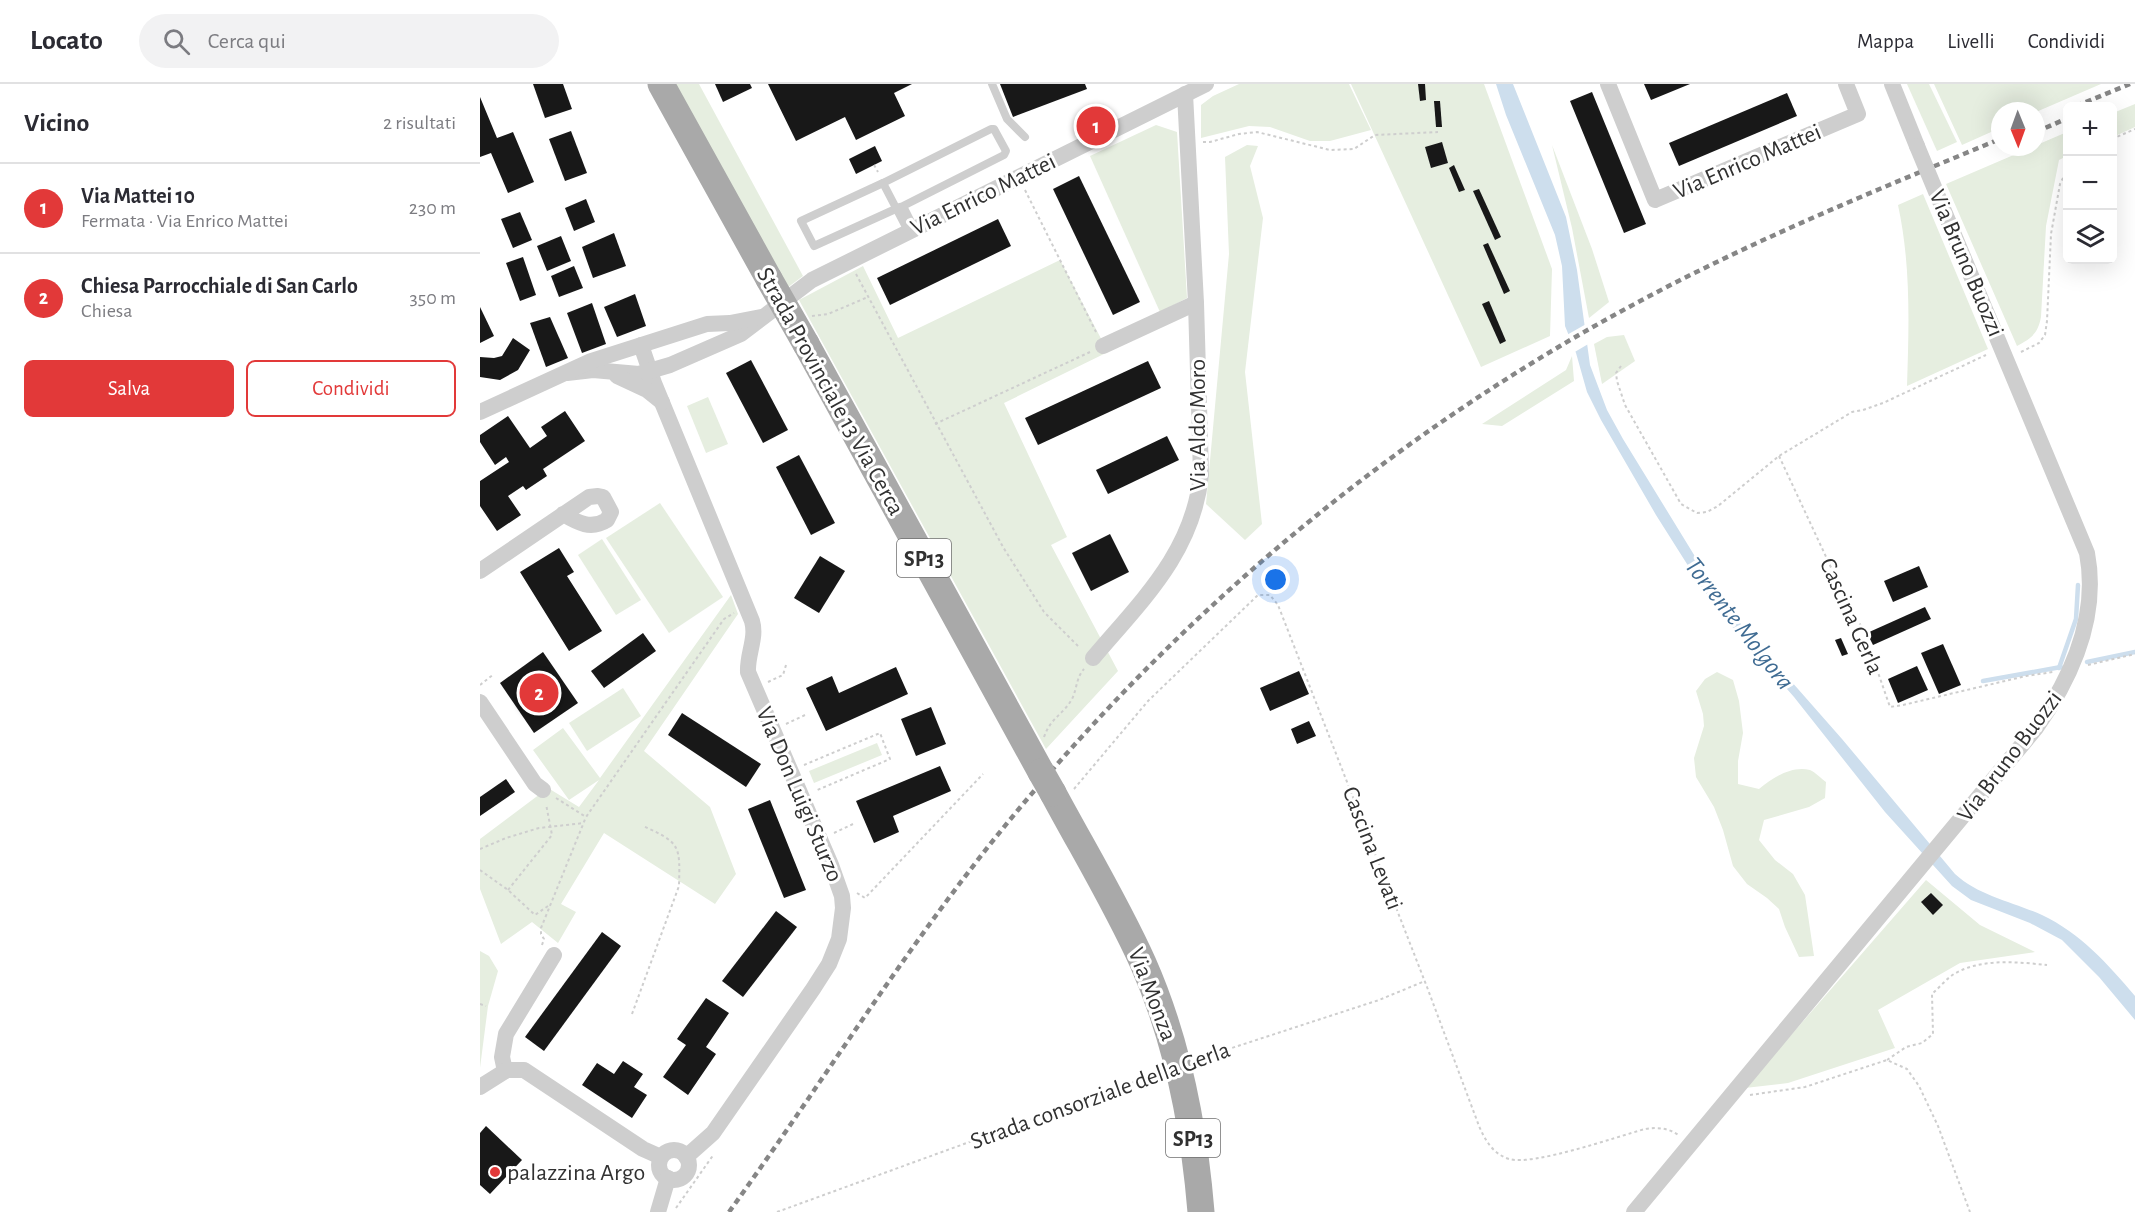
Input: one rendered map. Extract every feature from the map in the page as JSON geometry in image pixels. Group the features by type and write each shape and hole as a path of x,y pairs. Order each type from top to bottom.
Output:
{"main road":[{"name":"Strada Provinciale 13 Via Cerca","path":"661,84 1056,785"},
{"name":"Via Monza","path":"1056,785 1143,963 1162,1012 1179,1065 1192,1131 1201,1212"}],"street":[{"name":"Via Enrico Mattei","path":"567,373 604,370 630,374 650,372 730,339 768,315 809,282 1205,84"},
{"name":"Via Enrico Mattei","path":"1608,84 1655,200 1858,114 1846,84"},
{"name":"Via Bruno Buozzi","path":"1634,1212 2036,728 2056,696 2080,645 2091,584 2087,553 1892,84"},
{"name":"Via Aldo Moro","path":"1092,658 1164,572 1178,551 1192,520 1201,475 1196,303 1185,94"},
{"path":"1103,345 1196,303"},
{"path":"480,412 585,363 707,324 730,323 768,315"},
{"name":"Via Don Luigi Sturzo","path":"641,345 662,402 746,604 754,631 748,672 831,865 842,896 842,922 829,964 713,1133 686,1157 688,1165 686,1173 677,1179 668,1178"},
{"path":"604,370 647,390 662,402"},
{"path":"480,571 563,514"},
{"path":"480,702 535,784 543,790"},
{"path":"505,1071 502,1054 506,1034 548,950"},
{"path":"480,1087 505,1071 519,1068 529,1072 644,1149 661,1157"},
{"path":"658,1212 668,1178 659,1168 661,1157 666,1152 674,1150 686,1157"}],"lane":[{"path":"992,84 1007,119 1025,137"},
{"path":"994,129 1006,151 1004,155 900,207 815,247 801,221 994,129"},
{"path":"883,183 900,207 911,230"}],"path":[{"path":"2117,137 2135,129"},
{"path":"1188,132 1199,142 1210,142 1257,132 1330,150 1354,149 1375,135 1438,132"},
{"path":"935,424 1103,345 1018,176"},
{"path":"1621,366 1616,373 1625,405 1681,504 1697,513 1712,510 1779,456 1852,412 1883,403 2005,353 2039,343 2045,335 2048,321 2051,234 2063,177"},
{"path":"849,261 1003,547 1044,612 1092,658 1078,675 1070,702 1048,724 1045,734"},
{"path":"828,314 868,297"},
{"name":"Cascina Gerla","path":"1779,456 1864,632 1890,707 2026,676 2070,669"},
{"name":"Cascina Levati","path":"1056,785 1087,774 1148,701 1258,595 1270,595 1278,605 1425,981 1479,1126 1490,1145 1502,1156 1515,1160 1536,1159 1653,1128 1673,1131 1689,1144"},
{"path":"548,950 541,931 586,817 724,619 746,604"},
{"path":"2070,669 2135,654"},
{"path":"768,682 783,675 786,665"},
{"path":"480,685 494,674"},
{"path":"786,724 805,715"},
{"path":"804,765 880,733 890,759 815,791"},
{"path":"856,893 865,898 983,774"},
{"path":"543,790 586,817"},
{"path":"508,890 552,835 543,790"},
{"path":"480,849 539,828 584,823"},
{"path":"833,833 853,824"},
{"path":"632,1014 679,886 676,847 666,836 643,826"},
{"path":"480,870 508,890 535,915 549,906"},
{"path":"1732,1095 1757,1095 1805,1087 1887,1060 1906,1047 1922,1043 1933,1034 1932,994 1953,975 1981,964 2015,962 2047,965"},
{"name":"Strada consorziale della Gerla","path":"777,1212 1179,1065 1379,1000 1425,981"},
{"path":"480,1004 486,1006"},
{"path":"1887,1060 1907,1069 1919,1086 1942,1137 1970,1212"}],"shaded area":[{"path":"672,84 699,84 803,276 787,288"},
{"path":"1239,84 1349,84 1371,130 1330,141 1310,141 1270,127 1249,126 1201,138 1201,105 1213,96"},
{"path":"1351,84 1484,84 1552,269 1550,336 1481,367"},
{"path":"1907,84 1929,84 1957,142 1937,151"},
{"path":"1934,84 2101,84 2045,108 2045,102 1991,102 1991,132 1962,145"},
{"path":"2135,104 2135,127 2117,135 2117,111"},
{"path":"1156,125 1177,132 1187,298 1160,312 1090,156"},
{"path":"2063,134 2063,158 2059,160 2046,226 2040,323 2034,335 2017,346 1946,184 2011,156 2045,156 2045,141"},
{"path":"1247,145 1258,146 1250,166 1263,218 1245,372 1262,524 1245,540 1206,504 1229,254 1225,157"},
{"path":"1552,145 1592,249 1609,302 1589,318 1572,228"},
{"path":"1923,194 1988,349 1907,386 1907,273 1898,205"},
{"path":"1060,260 1108,352 1004,403 1067,537 1051,545 1118,671 1046,749 799,300 863,266 898,338"},
{"path":"1624,335 1635,361 1602,384 1594,344 1607,337"},
{"path":"1572,356 1574,381 1502,426 1482,424 1566,370"},
{"path":"708,397 728,444 706,453 687,406"},
{"path":"660,503 723,597 669,633 606,538"},
{"path":"602,539 641,600 616,615 578,555"},
{"path":"731,595 738,614 644,751 710,807 736,874 715,904 604,833 561,904 576,912 558,943 532,922 501,944 480,889 480,839 548,788 579,807 599,780 569,800 533,750 563,728 600,778"},
{"path":"1717,672 1733,680 1739,701 1743,733 1738,761 1738,784 1759,789 1770,781 1796,769 1810,770 1826,782 1825,798 1809,807 1764,820 1759,840 1775,860 1793,874 1805,895 1814,956 1799,957 1779,909 1747,884 1733,866 1714,807 1696,777 1694,758 1704,726 1696,691 1705,679"},
{"path":"623,688 641,716 587,751 569,723"},
{"path":"877,743 882,755 814,783 809,771"},
{"path":"1926,880 1980,925 2035,952 1960,963 1878,1010 1895,1048 1788,1083 1745,1088"},
{"path":"480,951 489,956 498,971 488,1006 480,1068"}],"water":[{"name":"Torrente Molgora","path":"1496,84 1513,84 1566,217 1577,270 1590,365 1607,410 1726,607 1842,739 1955,874 1964,882 1985,893 2056,922 2081,940 2104,961 2135,996 2135,1020 2099,977 2062,940 2030,923 1971,900 1952,886 1885,812 1794,697 1721,614 1699,583 1656,515 1587,392 1576,353 1565,326 1562,266 1555,235 1506,115"}],"pier":[{"path":"1588,323 1590,343 1573,353 1565,336"}],"building":[{"path":"533,84 563,84 572,109 545,118"},
{"path":"715,84 750,84 752,88 723,102"},
{"path":"768,84 912,84 894,93 905,116 856,140 845,117 796,141"},
{"path":"1000,84 1085,84 1087,89 1013,117"},
{"path":"1418,84 1425,84 1426,100 1420,101"},
{"path":"1644,84 1690,84 1651,100"},
{"path":"1592,92 1646,224 1624,233 1570,101"},
{"path":"1787,93 1797,116 1679,166 1669,143"},
{"path":"480,97 497,138 513,132 534,182 508,193 491,153 480,157"},
{"path":"1434,101 1440,101 1442,127 1436,127"},
{"path":"571,131 587,173 565,181 549,139"},
{"path":"1442,142 1448,163 1431,168 1425,147"},
{"path":"875,146 882,161 856,174 849,159"},
{"path":"1454,165 1465,190 1459,192 1449,168"},
{"path":"1079,176 1140,302 1113,315 1053,189"},
{"path":"1479,189 1501,237 1495,240 1473,191"},
{"path":"586,199 595,222 574,231 565,208"},
{"path":"520,212 532,240 513,248 501,219"},
{"path":"998,219 1011,246 890,305 877,278"},
{"path":"614,233 626,266 593,278 582,247"},
{"path":"561,236 571,261 547,271 537,246"},
{"path":"1488,243 1510,291 1504,294 1483,245"},
{"path":"523,257 536,295 520,301 506,263"},
{"path":"574,266 583,288 559,297 551,276"},
{"path":"635,294 646,326 617,337 604,307"},
{"path":"1489,301 1506,341 1500,344 1482,304"},
{"path":"592,303 606,344 582,353 567,313"},
{"path":"480,307 494,336 480,343"},
{"path":"550,317 568,358 546,367 530,323"},
{"path":"513,338 530,350 518,370 500,380 480,377 480,357 502,356"},
{"path":"751,360 788,430 763,443 726,373"},
{"path":"1148,361 1161,388 1038,445 1025,418"},
{"path":"565,411 585,441 543,469 547,476 526,490 523,486 508,496 521,515 497,531 480,506 480,481 509,462 506,457 495,465 480,442 480,435 508,416 530,448 547,436 541,427"},
{"path":"1167,436 1179,460 1108,494 1096,470"},
{"path":"799,455 835,523 811,535 776,467"},
{"path":"1110,534 1129,572 1091,591 1072,553"},
{"path":"559,548 574,572 567,576 602,631 569,651 520,572"},
{"path":"820,556 845,571 819,613 794,598"},
{"path":"1919,566 1928,587 1893,602 1884,581"},
{"path":"1925,607 1931,619 1873,645 1867,633"},
{"path":"643,633 656,651 604,688 591,671"},
{"path":"1841,638 1848,654 1842,656 1835,640"},
{"path":"1943,644 1961,685 1939,694 1921,653"},
{"path":"543,652 578,703 534,733 500,683"},
{"path":"1917,666 1928,690 1898,703 1888,679"},
{"path":"896,667 908,694 826,731 806,688 832,676 839,693"},
{"path":"1299,671 1309,694 1270,711 1260,688"},
{"path":"931,707 946,744 916,756 901,719"},
{"path":"682,713 761,764 746,787 668,735"},
{"path":"1309,721 1316,736 1297,744 1291,729"},
{"path":"940,766 951,791 893,816 899,832 874,843 856,801"},
{"path":"506,779 515,792 480,816 480,797"},
{"path":"770,800 806,890 784,898 748,809"},
{"path":"1931,893 1943,905 1933,915 1921,902"},
{"path":"776,911 797,927 743,997 722,981"},
{"path":"602,932 621,946 544,1051 525,1037"},
{"path":"706,998 729,1013 706,1047 716,1054 688,1095 663,1077 686,1045 677,1039"},
{"path":"623,1061 643,1074 634,1087 647,1095 632,1118 582,1085 597,1063 614,1074"},
{"name":"palazzina Argo","path":"486,1126 522,1160 490,1194 480,1185 480,1133"}],"waterway":[{"path":"2059,668 2076,619 2078,585"},
{"path":"2087,662 2135,652"},
{"path":"1983,681 2061,667"}],"railway":[{"path":"2086,102 2130,84"},
{"path":"2045,128 2063,120"},
{"path":"729,1212 906,958 979,858 1018,810 1155,660 1228,591 1305,525 1385,462 1468,404 1554,350 1642,300 1774,235 1991,143"}],"place":[{"name":"Via Mattei 10","path":"1096,126"},
{"name":"Chiesa Parrocchiale di San Carlo","path":"539,693"},
{"name":"palazzina Argo","path":"495,1172"}]}
